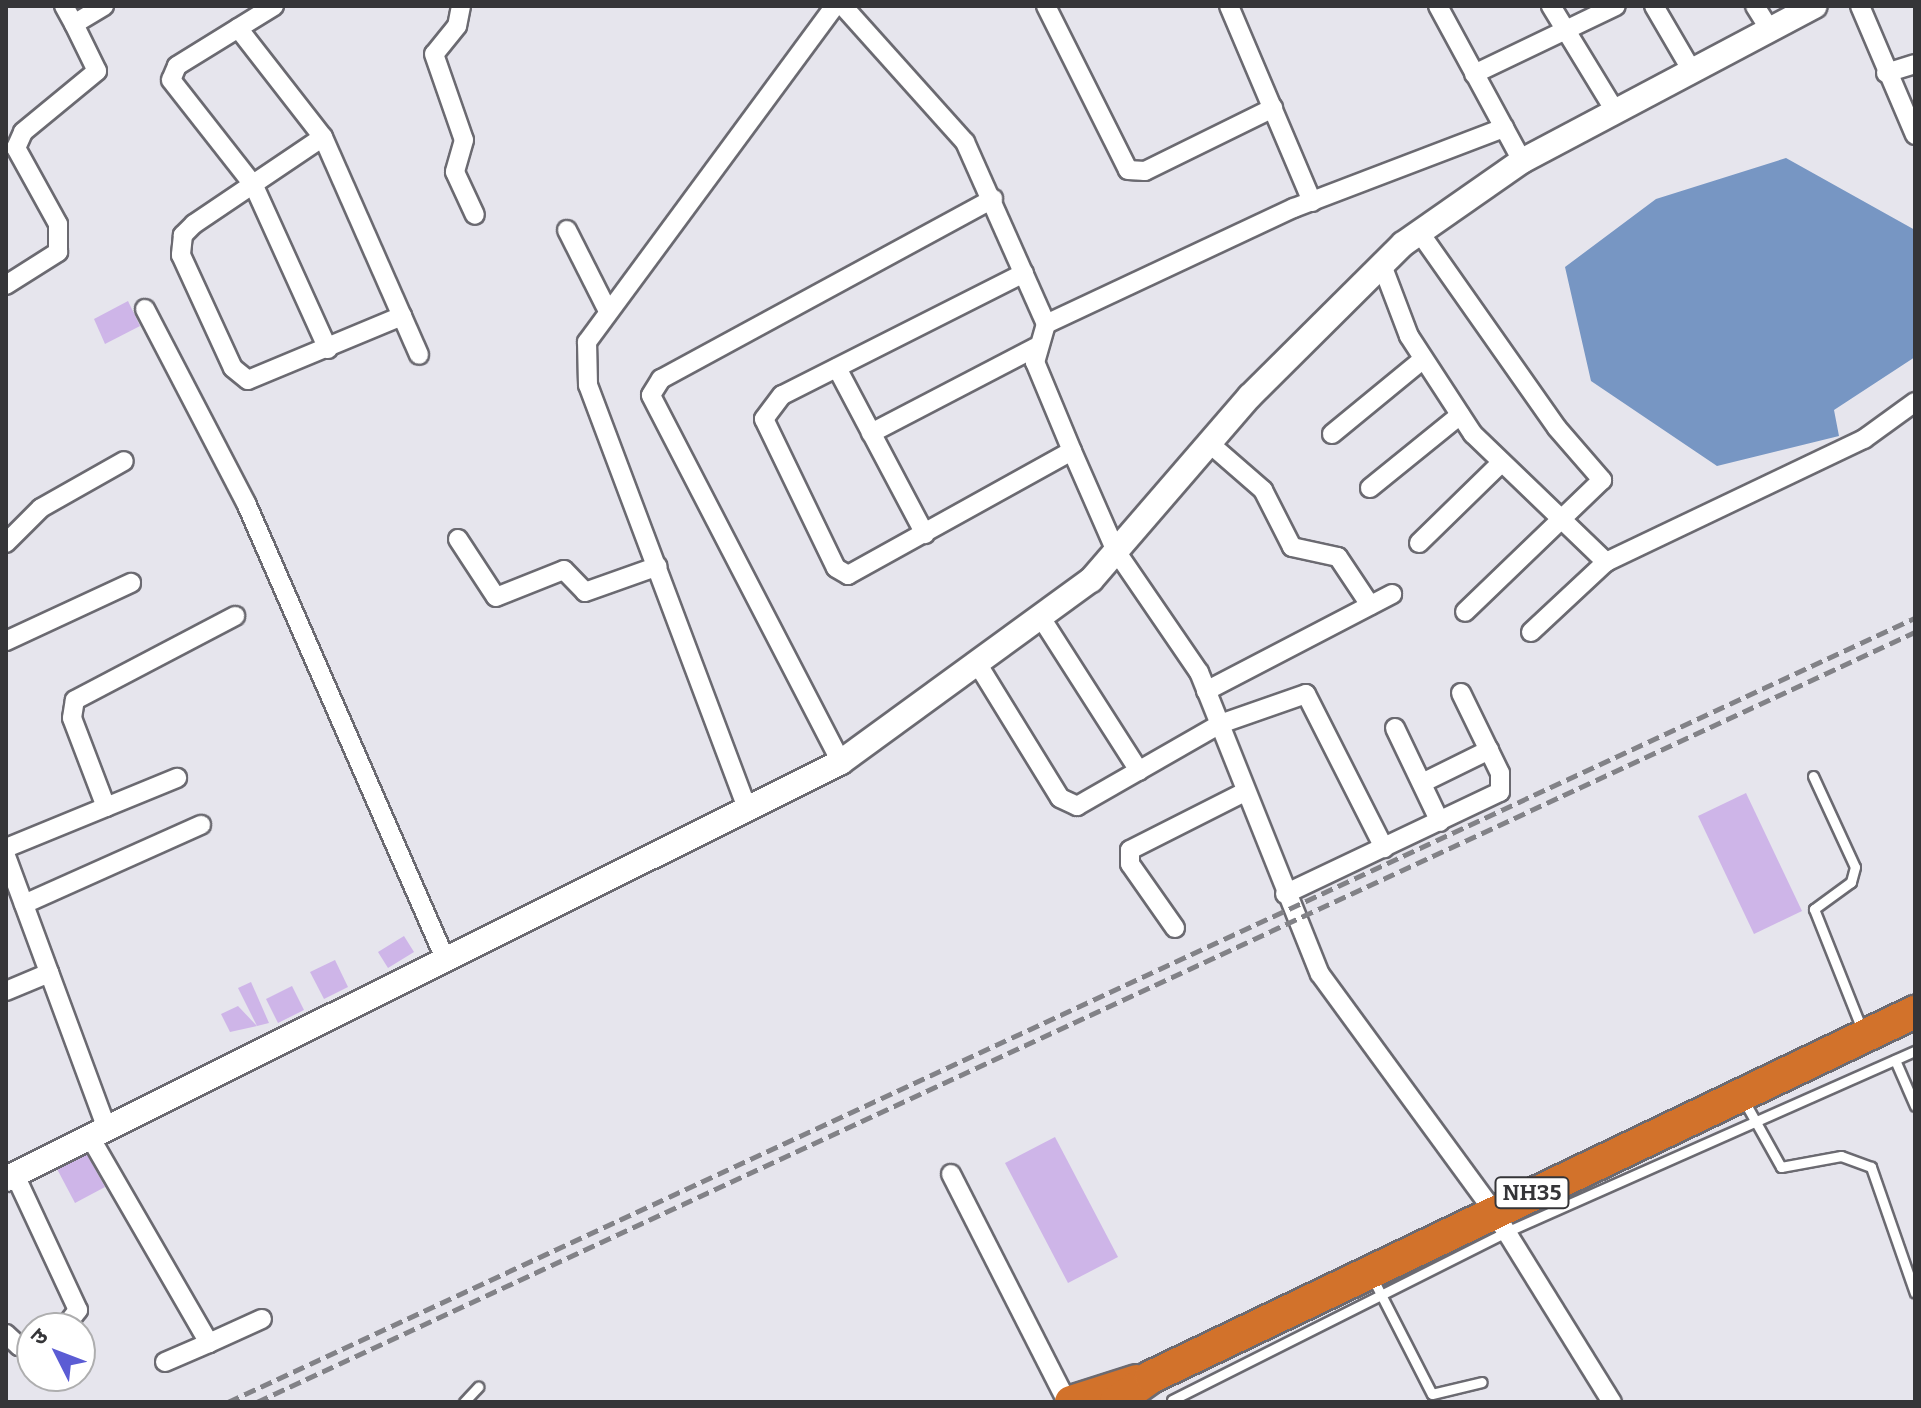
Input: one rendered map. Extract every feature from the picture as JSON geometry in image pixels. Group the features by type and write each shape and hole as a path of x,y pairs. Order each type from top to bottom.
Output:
{"highway":[{"name":"NH35","path":"1116,1402 1161,1389 1375,1285 1500,1222 1740,1092 1915,1012"},
{"name":"NH35","path":"1069,1402 1161,1389"}],"street":[{"path":"6,285 58,252 58,224 16,148 23,132 97,71 95,53 64,6"},
{"path":"74,24 104,6"},
{"path":"274,6 177,66 171,80 254,186 328,349"},
{"path":"461,6 457,26 434,54 464,140 455,172 475,215"},
{"path":"747,808 588,385 587,342 835,6"},
{"path":"843,6 965,142 993,199 1046,324"},
{"path":"1046,6 1128,170 1145,171 1273,108"},
{"path":"1229,6 1312,202"},
{"path":"1438,6 1522,161"},
{"path":"1551,6 1615,111"},
{"path":"1474,74 1564,27 1616,6"},
{"path":"1654,6 1692,71"},
{"path":"1755,6 1770,30"},
{"path":"76,1312 10,1177 841,762 1040,616 1116,551 1209,443 1382,265 1420,233 1522,161 1815,6"},
{"path":"1860,6 1915,135"},
{"path":"238,28 323,137 419,355"},
{"path":"1886,73 1915,64"},
{"path":"1504,128 1312,202 1046,324 1036,347 1035,362 1116,551 1206,691 1285,894 1320,974 1362,1039 1500,1222 1612,1402"},
{"path":"323,137 194,224 180,246 226,354 248,380 402,316"},
{"path":"841,762 651,395 661,379 993,199"},
{"path":"567,230 608,311"},
{"path":"1420,233 1557,428 1600,473 1598,488 1465,612"},
{"path":"1382,265 1422,360 1460,415 1499,465 1606,562"},
{"path":"1024,273 782,395 764,419 836,568 857,572 1072,451"},
{"path":"145,309 246,503 446,960"},
{"path":"871,433 1036,347"},
{"path":"1332,434 1422,360"},
{"path":"837,368 925,534"},
{"path":"1531,632 1606,562 1864,439 1915,402"},
{"path":"1370,488 1460,415"},
{"path":"1209,443 1263,490 1292,547 1338,557 1370,605"},
{"path":"6,543 41,508 124,461"},
{"path":"1419,543 1499,465"},
{"path":"458,539 496,597 564,570 585,592 658,566"},
{"path":"6,641 131,583"},
{"path":"1206,691 1392,594"},
{"path":"106,807 72,718 75,700 235,616"},
{"path":"1040,616 1139,771"},
{"path":"977,663 1067,805 1077,806 1220,724 1306,694 1384,848"},
{"path":"1285,894 1500,792 1489,750 1461,693"},
{"path":"1395,728 1440,822"},
{"path":"1422,783 1489,750"},
{"path":"6,848 177,778"},
{"path":"1175,928 1130,864 1130,850 1245,792"},
{"path":"24,904 201,825"},
{"path":"6,856 10,878 24,904 49,973 99,1133 209,1343"},
{"path":"6,991 49,973"},
{"path":"951,1174 1069,1402"},
{"path":"165,1362 262,1319"}],"lane":[{"path":"1813,776 1855,867 1851,882 1814,909 1864,1034"},
{"path":"1500,1222 1754,1123 1915,1051"},
{"path":"1895,1060 1915,1106"},
{"path":"1740,1092 1754,1123 1781,1167 1841,1156 1871,1167 1915,1293"},
{"path":"1375,1285 1432,1394 1482,1382"},
{"path":"464,1402 478,1387"}],"water":[{"path":"1786,158 1915,230 1915,357 1834,410 1839,436 1717,466 1591,381 1565,267 1656,199"}],"building":[{"path":"128,301 140,326 105,344 94,319"},
{"path":"1746,793 1802,911 1754,934 1698,816"},
{"path":"404,936 414,952 388,968 378,952"},
{"path":"335,960 348,987 324,999 310,972"},
{"path":"251,982 269,1023 257,1026 238,988"},
{"path":"292,986 304,1010 278,1023 266,999"},
{"path":"238,1006 257,1026 230,1032 221,1014"},
{"path":"1055,1137 1118,1257 1068,1283 1005,1163"},
{"path":"85,1151 105,1187 75,1203 56,1167"}],"railway":[{"path":"228,1402 1915,618"},
{"path":"257,1402 1915,632"}]}
